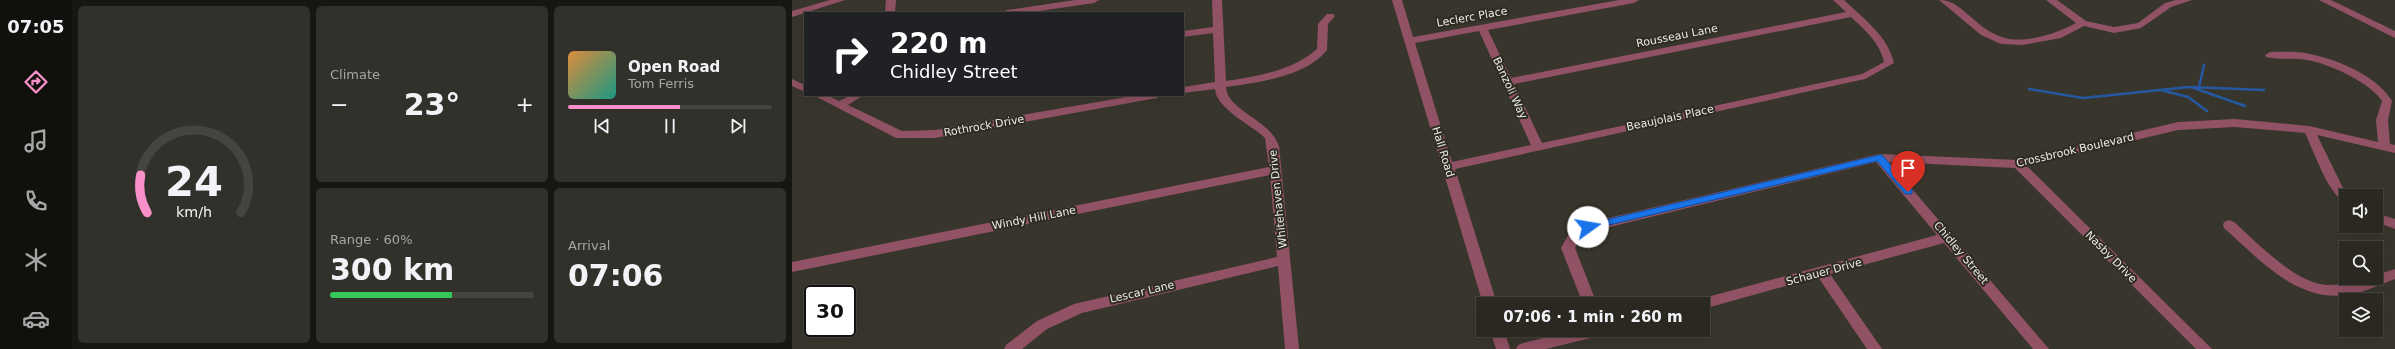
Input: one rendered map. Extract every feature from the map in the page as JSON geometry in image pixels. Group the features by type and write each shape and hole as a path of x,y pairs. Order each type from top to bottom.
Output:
{"street":[{"path":"792,14 840,0"},
{"path":"890,12 891,0"},
{"path":"1014,12 1094,0"},
{"name":"Whitehaven Drive","path":"1217,0 1219,84 1221,93 1232,108 1263,130 1270,137 1276,170 1292,349"},
{"name":"Hall Road","path":"1397,0 1488,297"},
{"name":"Leclerc Place","path":"1410,41 1634,0"},
{"path":"1838,0 1852,14"},
{"path":"1944,0 1984,33 2001,41 2023,42 2061,35 2083,23"},
{"path":"2050,0 2083,23 2114,30 2133,28 2141,25 2168,5 2188,0"},
{"path":"2159,0 2168,5"},
{"path":"2324,0 2395,35"},
{"name":"Beaujolais Place","path":"1448,167 1865,76 1890,63 1889,56 1880,42 1852,14"},
{"name":"Rousseau Lane","path":"1507,82 1852,14"},
{"path":"1184,90 1283,72 1308,64 1322,50 1323,24 1330,16"},
{"path":"1184,34 1218,28"},
{"name":"Banzoli Way","path":"1482,28 1538,147"},
{"path":"2270,55 2296,55 2318,60 2379,89 2387,102 2382,120 2384,145"},
{"path":"792,82 804,88"},
{"name":"Rothrock Drive","path":"820,96 892,132 910,136 935,134 1151,96"},
{"path":"840,105 857,96"},
{"name":"Crossbrook Boulevard","path":"1587,297 1568,248 1570,239 1577,232 1588,227 1879,158 1900,156 2000,165 2018,164 2188,125 2235,122 2309,130 2384,145 2395,149"},
{"path":"2309,130 2339,192"},
{"name":"Chidley Street","path":"1879,158 1948,237 2042,349"},
{"name":"Nasby Drive","path":"2018,164 2206,349"},
{"name":"Windy Hill Lane","path":"792,267 1276,170"},
{"path":"2383,220 2395,224"},
{"path":"2229,225 2284,271 2316,288 2346,290 2395,274"},
{"name":"Schauer Drive","path":"1710,301 1822,273 1948,237"},
{"name":"Lescar Lane","path":"1011,349 1042,325 1079,308 1284,260"},
{"path":"1822,273 1874,349"},
{"path":"1500,337 1503,349"},
{"path":"1523,349 1571,337"}],"waterway":[{"path":"2199,87 2204,65"},
{"path":"2029,89 2083,98 2189,87 2264,90"},
{"path":"2194,88 2245,106"},
{"path":"2161,90 2188,97 2207,111"}],"route":[{"path":"1588,227 1879,158 1908,192"}]}
